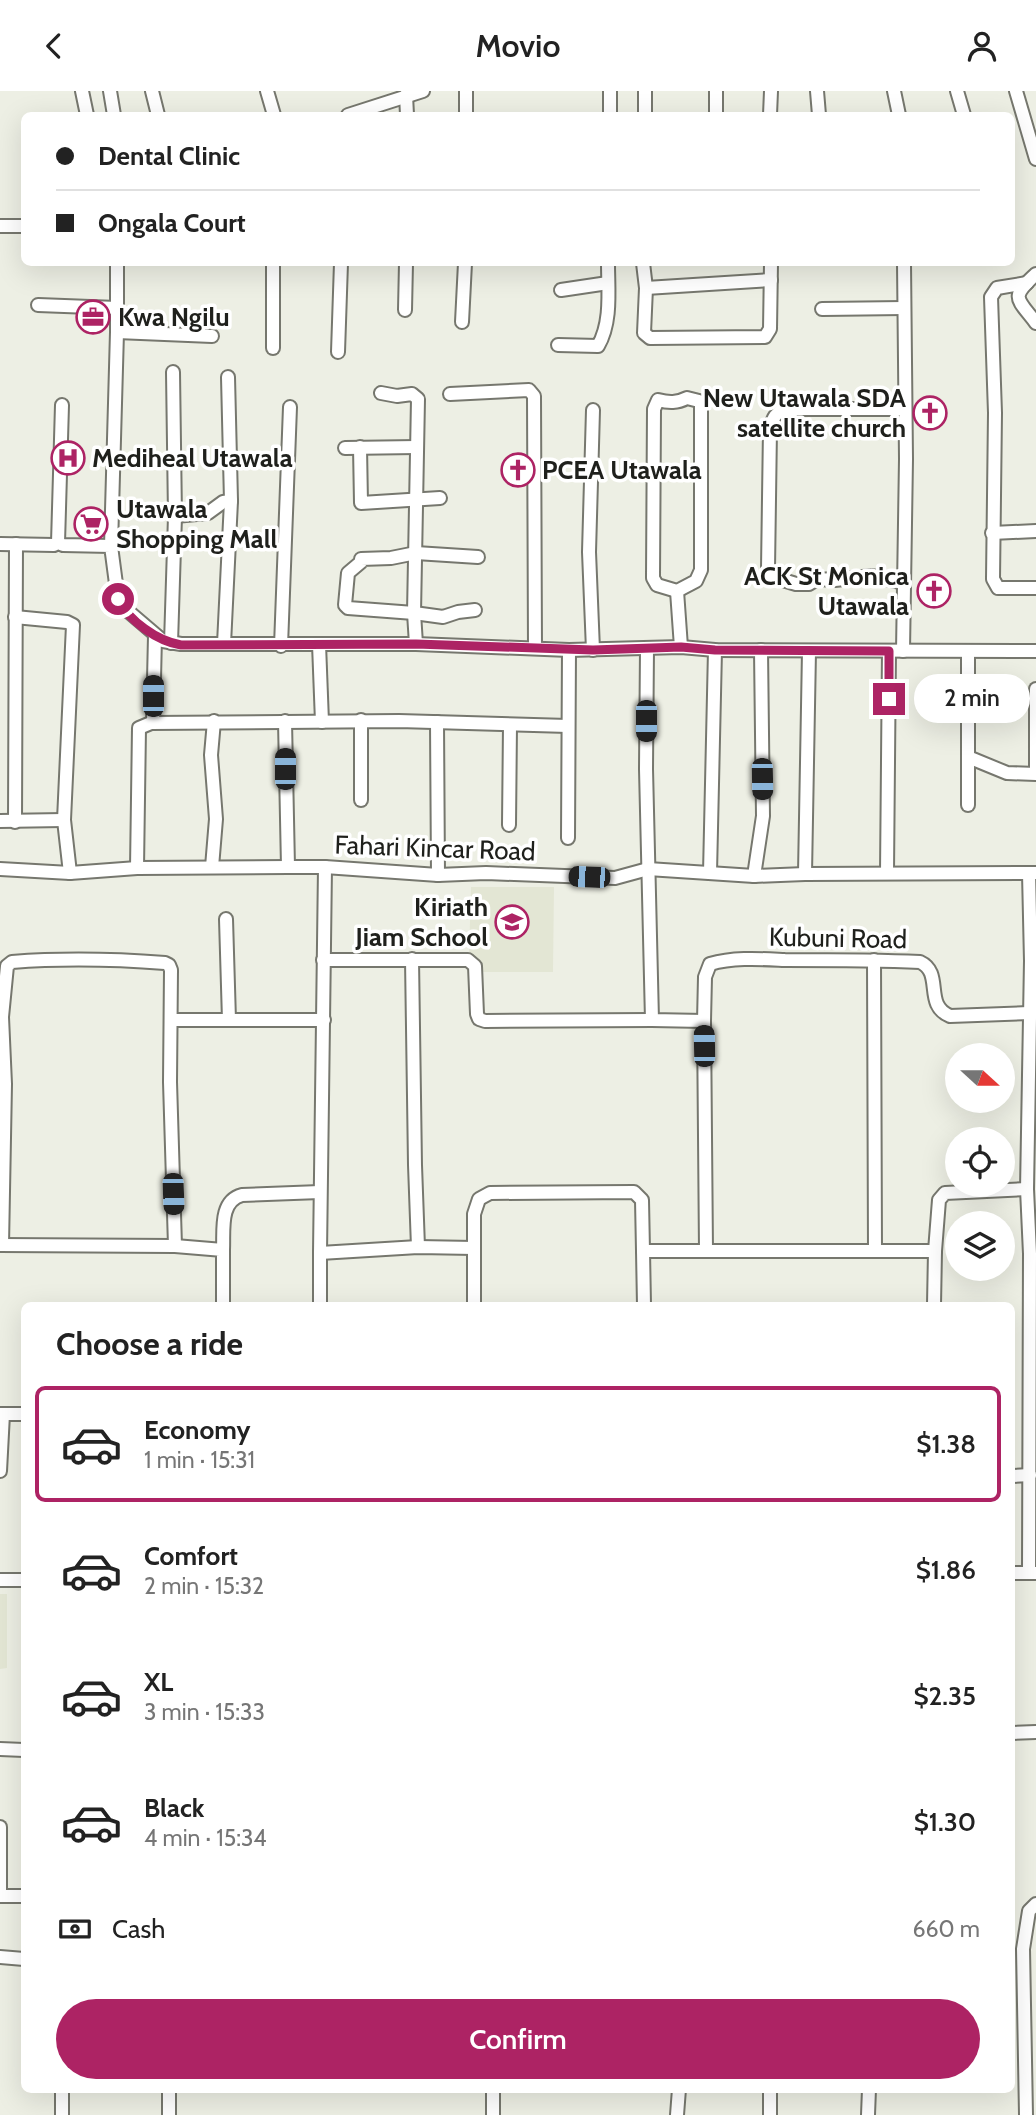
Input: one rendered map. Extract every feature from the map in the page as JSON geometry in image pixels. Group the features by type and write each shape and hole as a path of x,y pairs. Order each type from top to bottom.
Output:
{"street":[{"path":"82,91 87,112"},
{"path":"110,91 114,112"},
{"path":"152,91 157,112"},
{"path":"267,91 273,112"},
{"path":"357,112 423,91"},
{"path":"466,91 466,112"},
{"path":"610,91 610,112"},
{"path":"645,91 645,112"},
{"path":"716,91 716,112"},
{"path":"770,112 771,91"},
{"path":"817,91 819,112"},
{"path":"894,91 898,112"},
{"path":"957,91 963,112"},
{"path":"1016,91 1036,159"},
{"path":"406,95 407,112"},
{"path":"0,226 21,226"},
{"path":"117,266 111,546 118,599 122,607 155,636 171,643 281,646 416,644 569,650 681,647 715,650 1036,651"},
{"path":"273,266 273,348"},
{"path":"338,352 341,266"},
{"path":"405,310 406,266"},
{"path":"462,322 465,266"},
{"path":"558,345 598,346 607,323 608,266"},
{"path":"643,266 646,288 644,333 650,338 761,338 768,334 771,266"},
{"path":"904,266 904,650"},
{"path":"1032,279 1020,290 1018,300 1036,323"},
{"path":"1032,279 997,288 991,297 995,412 992,533 995,585 998,588 1036,588"},
{"path":"646,288 771,280"},
{"path":"561,290 608,283"},
{"path":"38,305 117,308"},
{"path":"822,309 904,308"},
{"path":"117,331 212,336"},
{"path":"171,643 175,516 173,372"},
{"path":"224,643 232,501 228,377"},
{"path":"450,394 529,390 534,396 535,648"},
{"path":"381,393 415,395 418,399 414,613 416,644"},
{"path":"687,398 701,404 701,570 696,580 677,591 657,585 653,578 654,408 659,400 669,403 687,398"},
{"path":"58,543 62,405"},
{"path":"281,646 290,407"},
{"path":"904,583 872,576 817,579 809,584 796,585 773,577 768,569 770,429 774,416 787,409 905,408"},
{"path":"593,410 589,552 593,650"},
{"path":"345,447 417,447"},
{"path":"360,447 361,503 440,498"},
{"path":"175,516 208,513 223,502 232,501"},
{"path":"992,533 1036,531"},
{"path":"0,544 111,546"},
{"path":"15,822 16,544"},
{"path":"475,610 443,617 348,608 345,605 348,573 361,559 391,558 416,552 478,557"},
{"path":"677,591 681,647"},
{"path":"15,617 73,625 64,820 70,873"},
{"path":"153,723 155,636"},
{"path":"319,644 322,722"},
{"path":"647,649 646,769 652,1020"},
{"path":"568,838 569,650"},
{"path":"709,873 715,650"},
{"path":"754,876 762,816 761,650"},
{"path":"805,874 809,650"},
{"path":"887,873 889,651"},
{"path":"968,651 968,805"},
{"path":"968,757 1007,772 1036,773 1036,689"},
{"path":"137,868 139,728 153,723 361,720 568,726"},
{"path":"361,720 361,800"},
{"path":"212,867 216,819 211,755 214,721"},
{"path":"285,721 288,867"},
{"path":"437,722 438,875"},
{"path":"509,825 510,725"},
{"path":"0,761 15,761"},
{"path":"0,821 64,820"},
{"path":"320,1302 325,867"},
{"name":"Fahari Kincar Road","path":"0,869 70,873 137,868 325,867 438,875 486,873 615,878 649,869 754,876 1032,873"},
{"path":"1032,873 1034,961 1029,1013 1027,1189 1033,1254 1033,1419 1030,1475 1032,1573"},
{"path":"226,919 229,1020"},
{"path":"175,1246 169,965 67,958 12,962 7,966 1,1017 5,1084 1,1245 175,1246 223,1250"},
{"path":"411,959 418,1247"},
{"path":"323,960 468,960 475,966 477,1014 479,1019 485,1021 704,1021 706,1251"},
{"path":"874,960 875,1251"},
{"name":"Kubuni Road","path":"704,1021 705,977 710,964 722,961 874,960 920,963 926,965 931,972 936,1005 942,1013 950,1016 1029,1013"},
{"path":"172,1020 324,1020"},
{"path":"934,1302 939,1200 945,1193 1027,1189"},
{"path":"223,1302 226,1208 234,1197 320,1192"},
{"path":"474,1302 475,1206 479,1199 490,1193 634,1192 642,1200 644,1302"},
{"path":"320,1253 418,1247 474,1248"},
{"path":"643,1251 935,1251"},
{"path":"0,1471 1,1414 21,1414"},
{"path":"1015,1476 1030,1475"},
{"path":"0,1580 21,1580"},
{"path":"1015,1733 1036,1733"},
{"path":"0,1749 21,1750"},
{"path":"0,1827 0,1894 21,1896"},
{"path":"1026,2115 1017,1949 1029,1911 1036,1904"},
{"path":"0,1958 21,1959"},
{"path":"62,2093 62,2115"},
{"path":"169,2093 169,2115"},
{"path":"493,2093 494,2115"},
{"path":"677,2115 679,2093"},
{"path":"770,2093 770,2115"},
{"path":"868,2115 869,2093"}],"shaded area":[{"name":"Kiriath Jiam School","path":"471,887 554,887 553,972 481,972 469,956"},
{"path":"0,1594 7,1594 7,1668 0,1669"}],"place":[{"name":"Kwa Ngilu","path":"93,317"},
{"name":"New Utawala SDA satellite church","path":"930,413"},
{"name":"Mediheal Utawala","path":"68,458"},
{"name":"PCEA Utawala","path":"518,470"},
{"name":"Utawala Shopping Mall","path":"91,524"},
{"name":"ACK St Monica Utawala","path":"934,591"},
{"name":"Kiriath Jiam School","path":"512,922"}],"route":[{"path":"118,599 122,607 155,636 163,641 181,645 416,644 569,650 681,647 715,650 889,651 889,699"}]}
